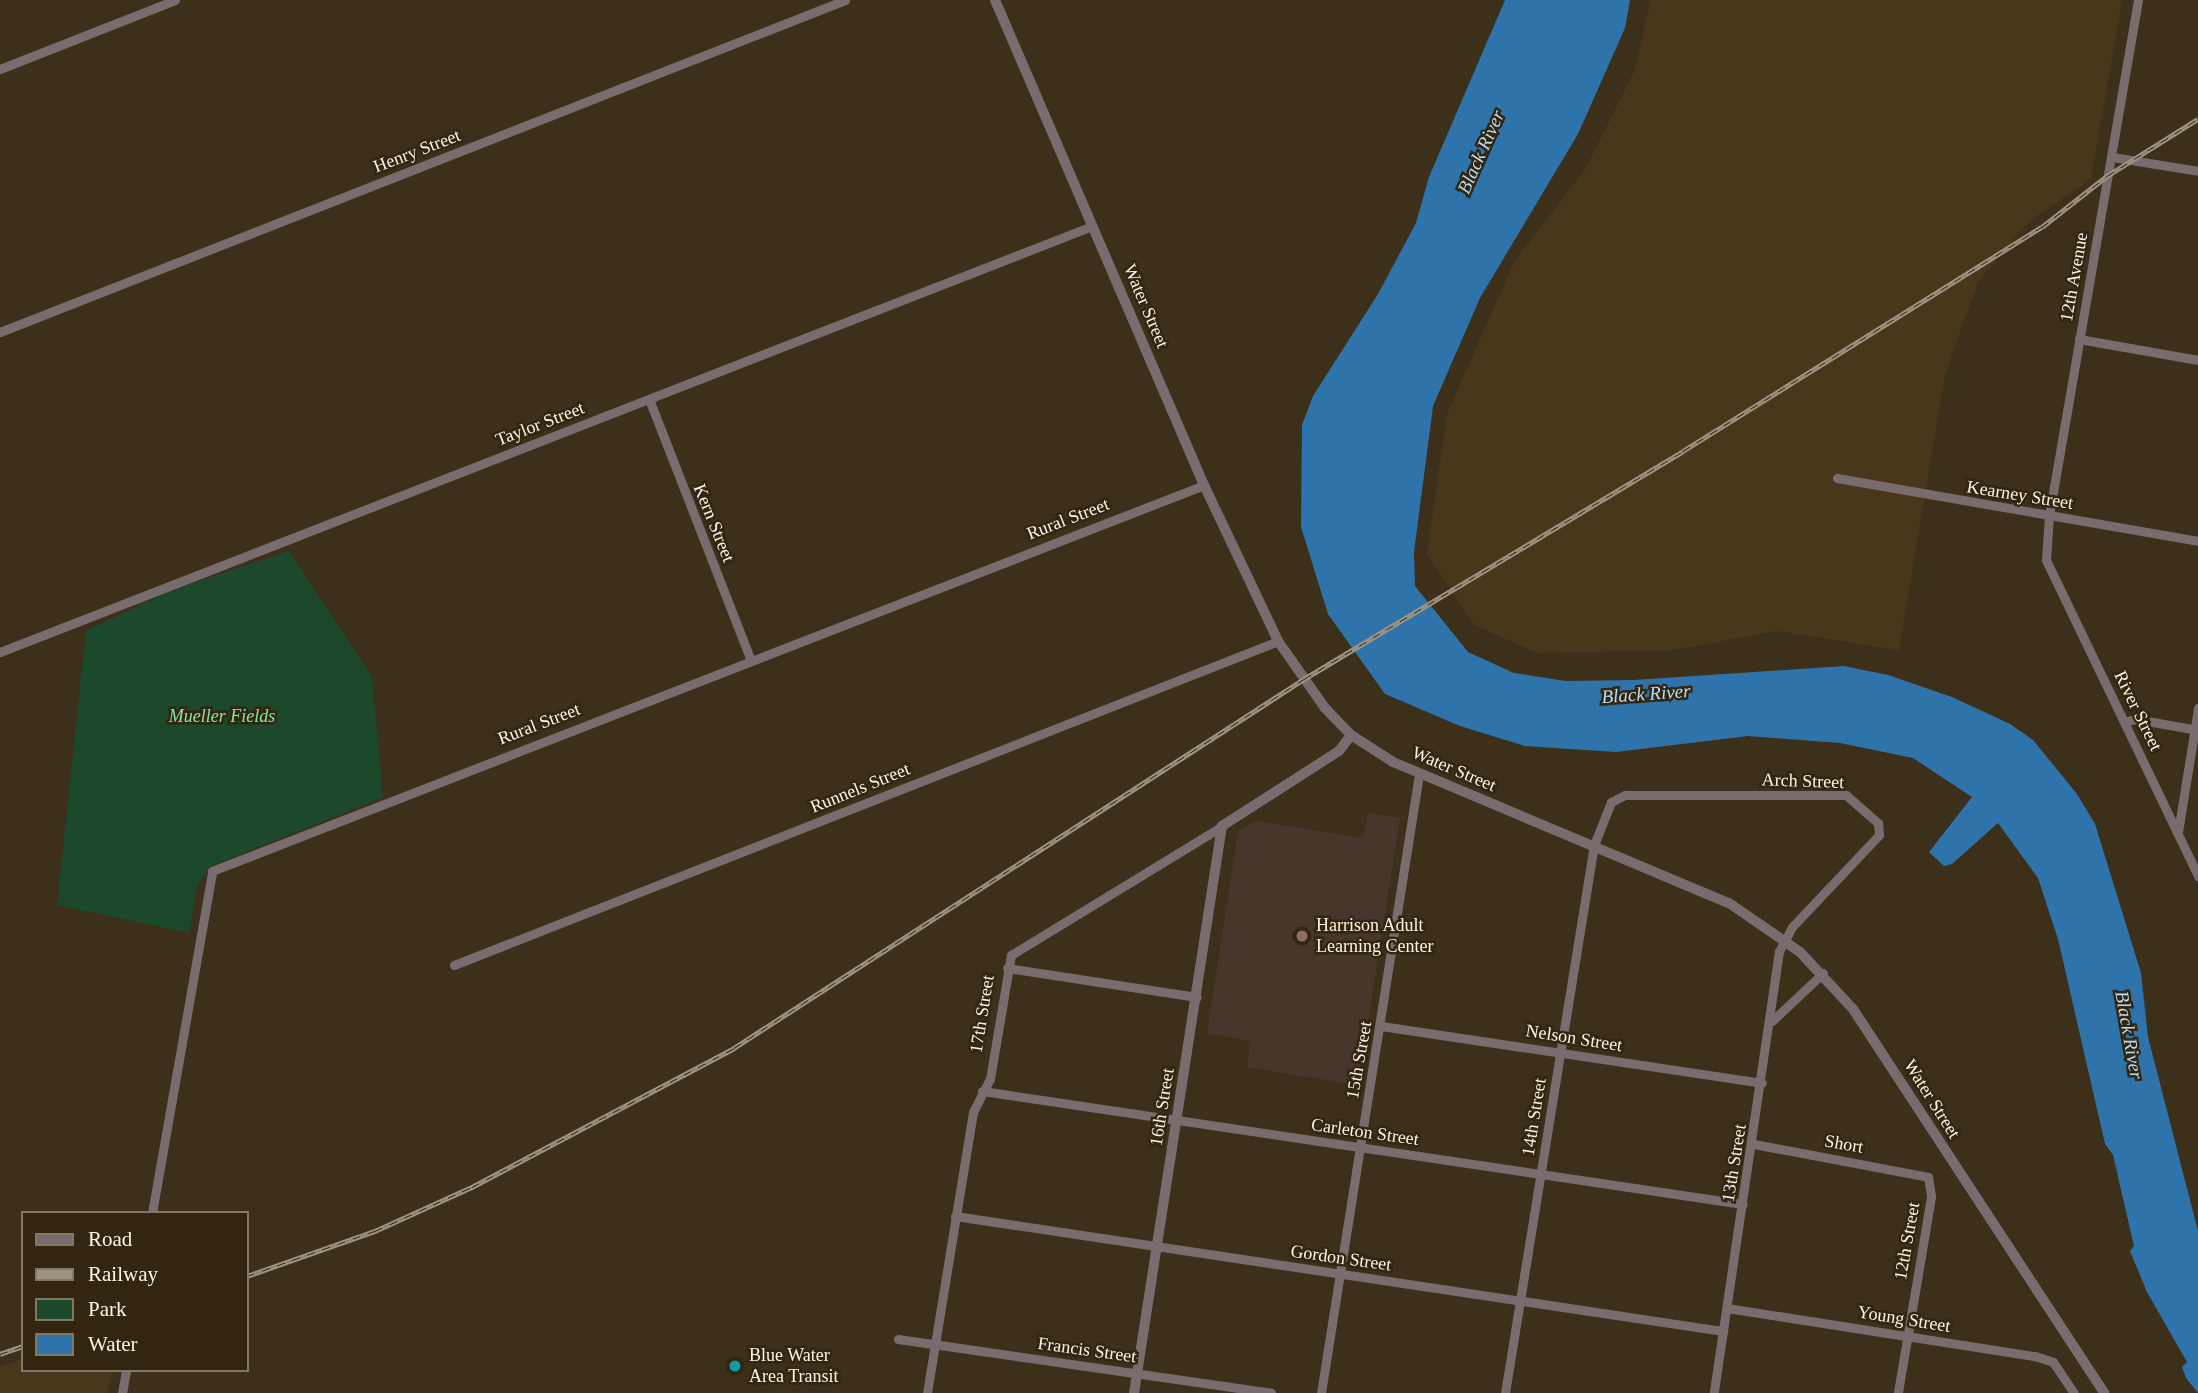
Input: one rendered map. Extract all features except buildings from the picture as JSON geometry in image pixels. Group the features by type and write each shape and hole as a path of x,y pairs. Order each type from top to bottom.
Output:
{"street":[{"path":"0,69 175,0"},
{"name":"Henry Street","path":"0,332 845,0"},
{"name":"Water Street","path":"995,0 1203,485 1278,640 1325,708 1351,735 1419,774 1730,903 1782,938 1823,973 1853,1009 2104,1393"},
{"name":"12th Avenue","path":"2046,560 2049,516 2138,0"},
{"path":"2112,157 2198,171"},
{"name":"Taylor Street","path":"0,652 1092,226"},
{"path":"2079,339 2198,360"},
{"name":"Kern Street","path":"649,399 750,658"},
{"name":"Kearney Street","path":"1837,478 2198,541"},
{"name":"Rural Street","path":"152,1211 212,871 750,658 1203,485"},
{"name":"River Street","path":"2046,560 2127,721 2198,876"},
{"name":"Runnels Street","path":"454,965 1278,640"},
{"path":"2178,834 2198,708"},
{"path":"2127,721 2135,719 2196,729"},
{"name":"17th Street","path":"927,1393 973,1112 990,1079 1007,968 1016,951 1222,826 1339,751 1351,735"},
{"name":"15th Street","path":"1321,1393 1419,774"},
{"name":"Arch Street","path":"1594,845 1617,796 1851,797 1878,823 1878,839 1782,938"},
{"name":"16th Street","path":"1134,1393 1222,826"},
{"name":"14th Street","path":"1505,1393 1594,845"},
{"name":"13th Street","path":"1714,1393 1754,1144 1782,938"},
{"path":"1007,968 1197,997"},
{"path":"1772,1021 1823,973"},
{"name":"Nelson Street","path":"1381,1026 1762,1083"},
{"name":"Carleton Street","path":"982,1091 1744,1204"},
{"name":"Short","path":"1754,1144 1928,1177"},
{"name":"12th Street","path":"1898,1393 1931,1197 1928,1177"},
{"name":"Gordon Street","path":"955,1216 1723,1331"},
{"name":"Young Street","path":"1727,1308 2046,1359 2074,1393"},
{"name":"Francis Street","path":"898,1339 1271,1393"},
{"path":"122,1393 126,1372"}],"shaded area":[{"path":"1651,0 2122,0 2091,179 2028,222 1978,282 1945,375 1899,650 1778,631 1672,650 1537,653 1474,625 1427,554 1447,414 1514,262 1586,168 1634,72"},
{"name":"Harrison Adult Learning Center","path":"1368,813 1400,818 1358,1085 1247,1067 1251,1041 1207,1033 1238,832 1255,821 1363,838"},
{"path":"21,1360 21,1372 112,1372 107,1393 0,1393 0,1367"}],"green space":[{"name":"Mueller Fields","path":"289,551 372,677 383,797 211,866 197,885 189,933 57,905 86,631 169,591"}],"water":[{"name":"Black River","path":"1505,0 1630,0 1625,28 1578,134 1480,298 1433,406 1414,552 1415,586 1468,652 1514,673 1566,681 1634,680 1844,666 1888,675 1952,697 2010,724 2033,740 2077,794 2095,824 2141,973 2148,1037 2198,1231 2198,1393 2186,1378 2182,1367 2187,1362 2147,1292 2130,1251 2134,1246 2113,1155 2105,1144 2058,939 2038,878 1998,823 1952,864 1944,866 1929,852 1972,797 1913,758 1840,743 1748,736 1616,752 1525,746 1460,726 1385,694 1328,614 1301,527 1302,425 1313,396 1378,294 1416,223 1429,177"}],"railway":[{"path":"248,1276 375,1231 472,1187 734,1048 1304,679 1683,451 2042,227 2107,176 2198,119"},
{"path":"0,1354 21,1347"}],"place":[{"name":"Harrison Adult Learning Center","path":"1302,936"},
{"name":"Blue Water Area Transit","path":"735,1366"}]}
